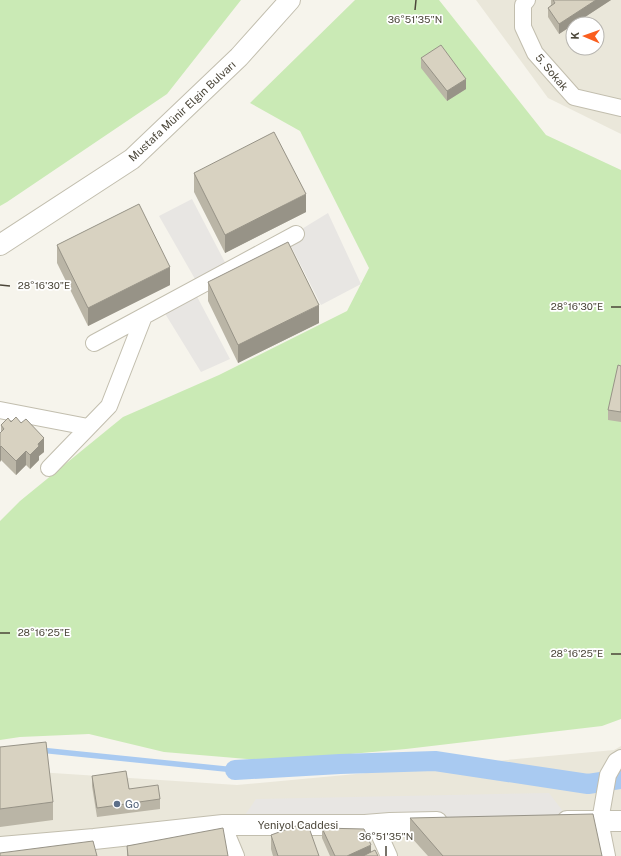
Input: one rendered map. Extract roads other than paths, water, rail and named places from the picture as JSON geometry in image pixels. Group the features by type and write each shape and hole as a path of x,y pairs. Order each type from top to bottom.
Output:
{"street":[{"name":"Mustafa Münir Elgin Bulvarı","path":"0,245 132,159 239,57 290,0"},
{"name":"5. Sokak","path":"527,0 523,5 523,27 535,53 574,97 621,108"},
{"path":"94,343 296,234"},
{"path":"49,468 109,406 144,316"},
{"path":"0,410 88,427"},
{"path":"607,856 600,821 608,775 616,761 621,758"},
{"path":"548,821 621,821"},
{"name":"Yeniyol Caddesi","path":"0,846 94,839 223,825 375,825 390,823 454,822"},
{"path":"223,825 236,856"},
{"path":"375,825 388,856"}],"waterway":[{"path":"40,750 235,770"},
{"path":"235,770 340,764 435,761 588,784 621,779"}],"place":[{"name":"Go","path":"117,804"}]}
